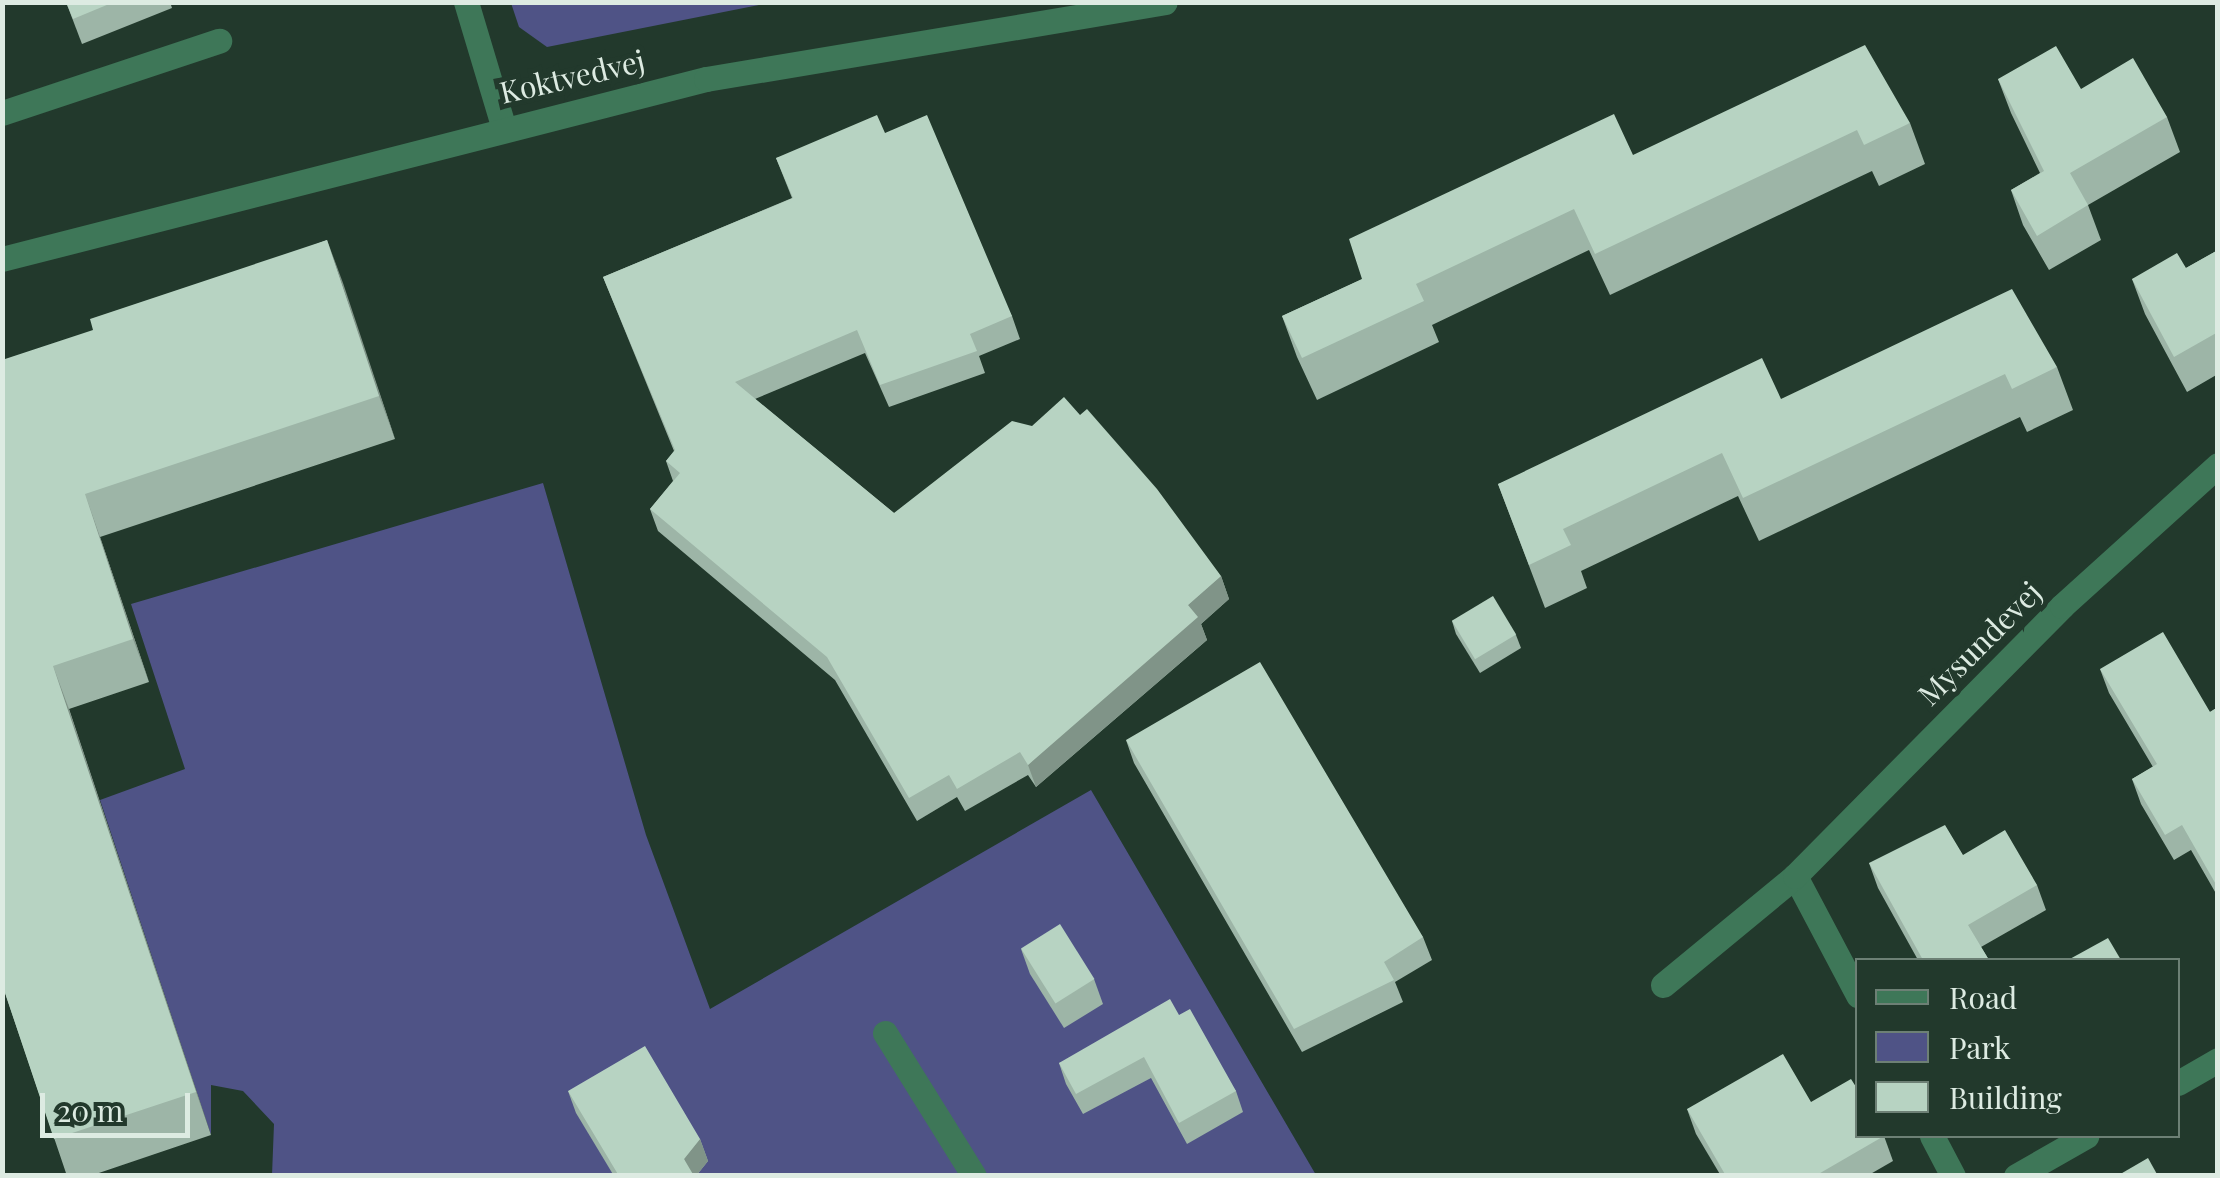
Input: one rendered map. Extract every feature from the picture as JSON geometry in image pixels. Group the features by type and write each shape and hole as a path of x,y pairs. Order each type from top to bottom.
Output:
{"street":[{"path":"466,2 503,125"},
{"name":"Koktvedvej","path":"2,259 503,125 706,79 1165,2"},
{"path":"2,113 219,40"},
{"name":"Mysundevej","path":"1663,985 1795,876 2062,606 2218,465"},
{"path":"1795,876 1855,988"},
{"path":"885,1033 974,1176"},
{"path":"2180,1082 2218,1060"},
{"path":"1933,1138 1953,1176"},
{"path":"2016,1176 2082,1138"}],"green space":[{"path":"511,2 769,3 547,47 519,27"},
{"path":"543,483 646,835 710,1009 1091,790 1316,1175 272,1175 274,1124 243,1091 211,1085 211,1135 100,800 185,769 131,604"}],"building":[{"path":"66,2 114,2 73,19"},
{"path":"1865,45 1910,123 1864,145 1857,130 1595,254 1574,209 1416,284 1424,301 1302,358 1282,316 1362,279 1349,239 1614,114 1633,155"},
{"path":"2056,46 2081,89 2133,58 2167,117 2070,173 2088,205 2037,236 2011,190 2044,171 1998,79"},
{"path":"877,115 885,133 927,115 1012,316 970,334 977,351 880,385 857,330 735,382 894,513 1012,421 1032,426 1064,397 1080,415 1087,409 1157,489 1221,576 1188,605 1198,617 1028,765 1020,752 957,789 949,775 909,798 827,657 650,509 680,473 666,461 675,450 603,277 793,198 776,158"},
{"path":"327,240 379,396 85,494 133,639 53,666 196,1092 54,1139 2,984 2,360 93,330 90,319"},
{"path":"2218,250 2218,332 2174,357 2132,279 2177,253 2186,268"},
{"path":"2012,289 2057,367 2012,389 2005,374 1743,498 1722,453 1563,529 1571,545 1529,565 1498,484 1762,358 1781,399"},
{"path":"1493,596 1516,635 1475,659 1452,621"},
{"path":"2163,632 2210,712 2218,707 2218,888 2182,825 2165,835 2132,779 2157,764 2100,669"},
{"path":"1260,662 1423,937 1384,962 1394,980 1294,1029 1126,740"},
{"path":"1945,825 1963,855 2005,830 2037,885 1968,925 1988,958 1922,958 1869,863"},
{"path":"1060,924 1094,979 1055,1003 1021,948"},
{"path":"2108,938 2120,958 2072,958"},
{"path":"1170,999 1179,1015 1190,1009 1236,1091 1179,1123 1144,1057 1076,1094 1059,1063"},
{"path":"645,1046 700,1139 684,1159 694,1176 619,1176 568,1091"},
{"path":"1783,1054 1811,1102 1851,1079 1855,1085 1855,1138 1881,1138 1815,1176 1726,1176 1687,1109"},
{"path":"2148,1158 2158,1176 2117,1176"}]}
